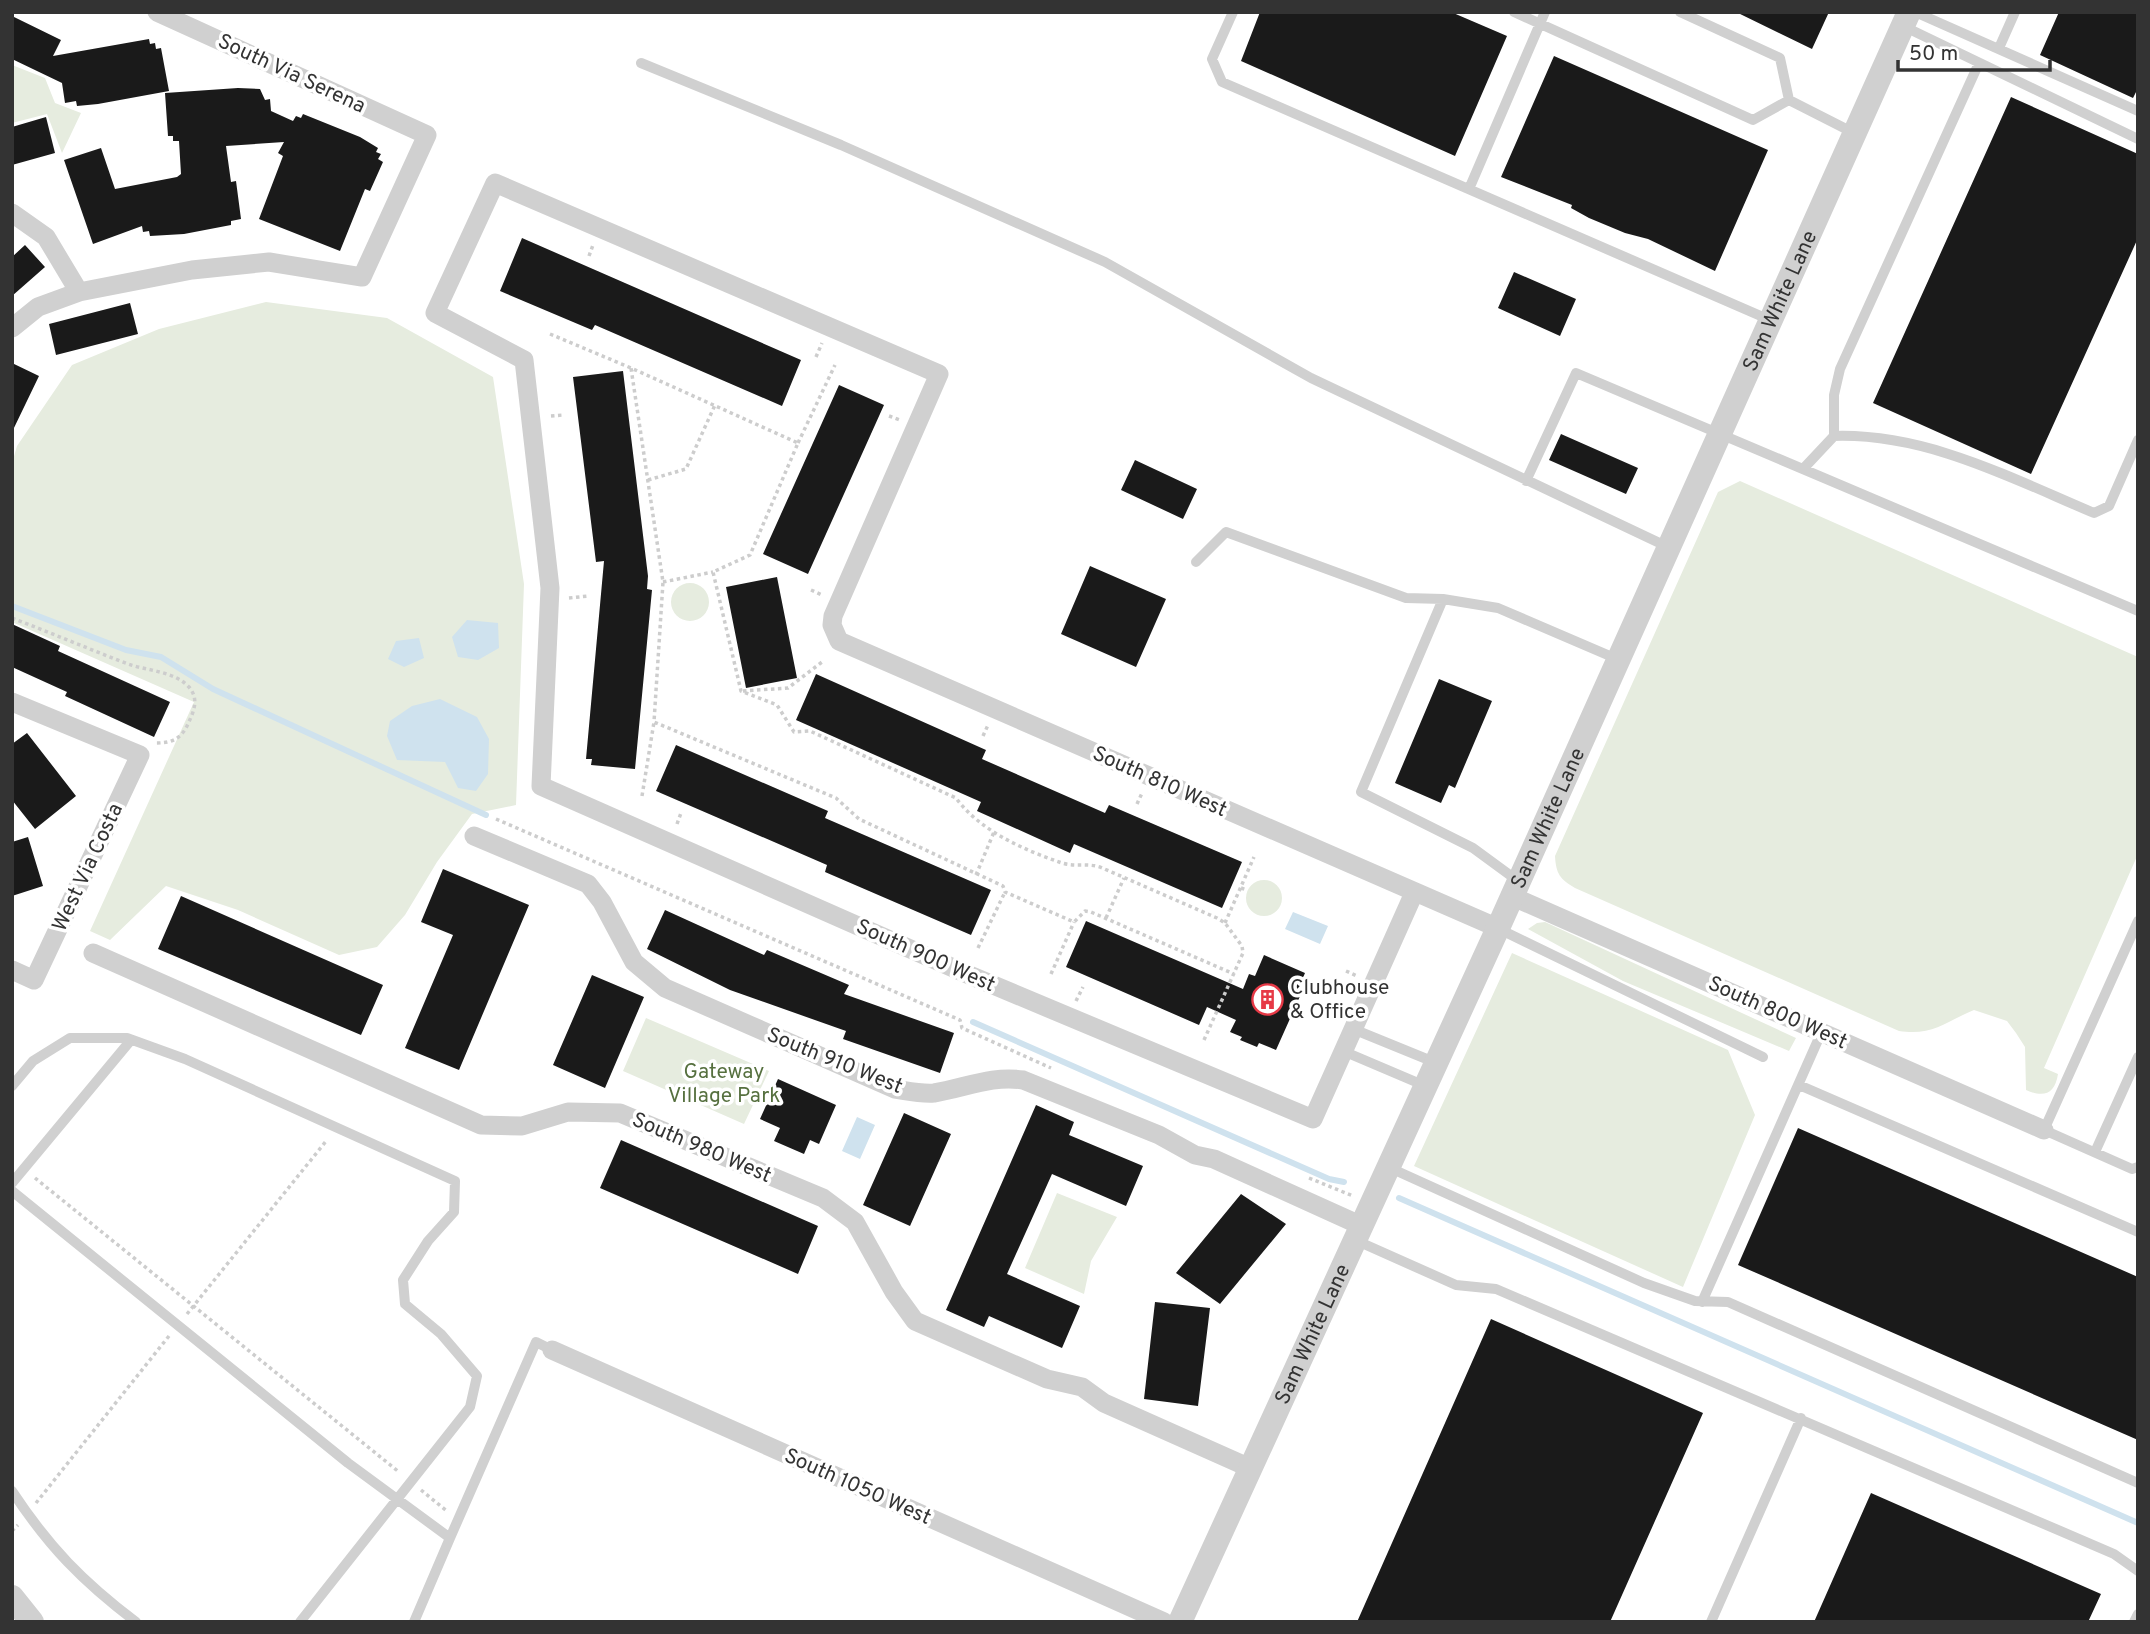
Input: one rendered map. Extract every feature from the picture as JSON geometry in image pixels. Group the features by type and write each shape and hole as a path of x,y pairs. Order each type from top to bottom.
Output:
{"street":[{"name":"South Via Serena","path":"79,292 192,270 269,262 362,278 427,135 157,12"},
{"name":"Sam White Lane","path":"1180,1622 1372,1203 1423,1085 1498,928 1854,133 1909,17"},
{"name":"South 900 West","path":"832,625 841,596 939,374 495,183 435,313 524,360 550,588 541,786 967,974 1313,1119 1343,1051"},
{"path":"12,213 46,237 79,292 38,307 12,328"},
{"name":"South 810 West","path":"832,625 839,641 1498,928"},
{"path":"12,702 148,749"},
{"name":"West Via Costa","path":"12,970 34,980 148,749"},
{"name":"South 910 West","path":"474,836 587,884 603,902 634,962 646,974 665,988 716,1011 895,1089 931,1093 1009,1078 1023,1080 1159,1135 1195,1154 1214,1159 1358,1233"},
{"name":"South 800 West","path":"1514,889 2043,1130"},
{"path":"1343,1051 1414,893"},
{"name":"South 980 West","path":"93,953 481,1125 522,1126 568,1112 620,1113 823,1198 855,1222 894,1292 915,1321 1047,1379 1082,1387 1104,1403 1250,1468"},
{"name":"South 1050 West","path":"552,1350 1164,1622"},
{"path":"12,1597 32,1622"}],"lane":[{"path":"1233,12 1212,59 1222,82 1770,320"},
{"path":"1514,12 1753,120 1789,100"},
{"path":"1469,189 1545,12"},
{"path":"1680,12 1780,58 1789,100"},
{"path":"1998,48 2015,12"},
{"path":"1909,17 1998,48 2138,111"},
{"path":"1909,17 1979,63 2138,139"},
{"path":"641,63 841,145 1105,262 1311,378 1668,547"},
{"path":"1803,469 1834,436 1834,395 1840,369 1979,63"},
{"path":"1789,100 1854,133"},
{"path":"1526,481 1576,373 2137,607"},
{"path":"1834,436 1868,435 1931,448 2094,513 2109,506 2138,440"},
{"path":"1196,562 1226,532 1406,597 1443,599 1498,608 1617,660"},
{"path":"1443,599 1361,792 1473,848 1514,889"},
{"path":"1498,928 1763,1057"},
{"path":"2136,928 2043,1130 2136,1169"},
{"path":"1353,1029 1434,1062"},
{"path":"1702,1301 1822,1031"},
{"path":"12,1086 33,1061 70,1038 131,1040 185,1059 455,1181 454,1212 428,1241 403,1280 405,1304 441,1334 477,1376 470,1407 300,1622"},
{"path":"12,1183 131,1040"},
{"path":"1343,1051 1423,1085"},
{"path":"2095,1153 2138,1057"},
{"path":"1799,1085 2138,1231"},
{"path":"1388,1167 1644,1283 1702,1301 1728,1302 2138,1483"},
{"path":"12,1191 397,1500 450,1538"},
{"path":"1358,1233 1456,1286 1470,1284 1496,1289 2045,1522 2114,1554 2138,1571"},
{"path":"414,1622 536,1342 552,1350"},
{"path":"1712,1622 1801,1418"},
{"path":"12,1491 47,1542 93,1590 136,1622"},
{"path":"2134,1622 2138,1614"}],"path":[{"path":"550,334 798,443"},
{"path":"663,582 713,572 750,555 835,365"},
{"path":"631,368 663,582 654,722 642,796"},
{"path":"648,480 686,469 715,405"},
{"path":"713,572 741,691"},
{"path":"686,577 687,583"},
{"path":"12,618 132,666 166,673 187,685 194,695 195,709 183,734 170,743 148,749"},
{"path":"741,691 788,688 821,662"},
{"path":"741,691 777,705 794,732 810,731 956,798 971,818 994,832 1063,863 1087,863 1225,923 1242,946 1243,953 1204,1040"},
{"path":"654,722 836,798 859,819 1003,886 1005,892 978,948"},
{"path":"496,819 960,1020 962,1028 1062,1073"},
{"path":"976,875 994,832"},
{"path":"1225,923 1254,857"},
{"path":"1106,918 1124,878"},
{"path":"1241,888 1247,890"},
{"path":"1005,892 1074,922"},
{"path":"1051,974 1074,922 1085,911 1234,974"},
{"path":"24,1169 458,1520"},
{"path":"1298,1174 1372,1203"}],"green space":[{"path":"12,65 45,78 55,103 81,113 62,153 47,114 12,123"},
{"path":"266,302 387,318 493,377 524,584 516,805 472,814 437,862 405,915 377,947 339,955 238,910 166,886 110,940 90,931 194,702 12,622 12,463 17,446 72,365 159,329"},
{"path":"1740,481 2138,657 2138,854 2044,1068 2058,1074 2057,1081 2048,1092 2038,1094 2026,1090 2025,1047 2007,1021 1974,1010 1930,1030 1899,1031 1575,888 1562,879 1558,872 1555,856 1718,492"},
{"path":"690,583 703,589 709,602 703,615 690,621 677,615 671,602 677,589"},
{"path":"1264,880 1277,885 1282,898 1277,911 1264,916 1251,911 1246,898 1251,885"},
{"path":"1545,922 1796,1038 1789,1051 1623,981 1528,929 1537,923"},
{"path":"1512,953 1728,1050 1755,1115 1683,1287 1414,1166"},
{"name":"Gateway Village Park","path":"646,1018 769,1071 744,1124 623,1071"},
{"path":"1057,1193 1117,1217 1091,1261 1084,1294 1025,1268"}],"water":[{"path":"467,620 498,623 499,648 478,660 458,657 452,637"},
{"path":"419,638 424,658 404,667 388,659 396,641"},
{"path":"440,699 477,717 489,739 488,774 476,791 458,788 445,762 397,760 387,736 390,721 412,706"},
{"path":"1293,912 1328,926 1320,944 1285,929"},
{"path":"857,1117 875,1125 860,1159 842,1151"}],"building":[{"path":"1260,12 1451,12 1507,36 1455,156 1241,61"},
{"path":"1736,12 1829,12 1812,49"},
{"path":"2059,12 2138,12 2138,88 2133,98 2040,55"},
{"path":"12,16 61,40 53,56 149,39 150,44 155,43 156,49 161,48 169,91 98,104 77,106 76,101 65,103 62,83 12,59"},
{"path":"1554,56 1768,150 1715,271 1648,239 1589,218 1571,208 1572,205 1501,177"},
{"path":"260,89 265,100 270,99 271,111 293,121 296,116 301,118 303,114 360,137 378,148 376,152 381,154 378,159 383,162 370,191 365,189 340,251 259,219 283,156 278,153 284,142 226,146 231,182 236,181 241,219 231,221 231,225 184,234 150,236 149,231 143,232 142,226 93,244 64,160 101,148 115,189 177,177 181,174 179,141 173,141 173,136 168,136 165,93"},
{"path":"2011,97 2138,154 2138,238 2031,474 1873,403"},
{"path":"46,117 55,153 12,165 12,127"},
{"path":"522,238 801,360 782,406 595,325 592,330 500,291"},
{"path":"25,245 45,267 12,296 12,257"},
{"path":"1514,272 1576,299 1560,336 1498,308"},
{"path":"130,303 138,334 56,355 49,324"},
{"path":"12,363 39,376 12,432"},
{"path":"623,371 648,576 647,589 652,590 635,769 591,765 592,759 586,759 604,561 596,562 573,377"},
{"path":"839,385 884,405 808,574 763,554"},
{"path":"1561,434 1638,468 1626,494 1549,460"},
{"path":"1135,460 1197,489 1183,519 1121,490"},
{"path":"1090,566 1166,599 1136,667 1061,634"},
{"path":"777,577 797,678 746,688 726,587"},
{"path":"12,624 60,646 58,651 170,702 154,737 65,696 67,692 12,667"},
{"path":"816,674 986,750 982,759 1105,813 1109,805 1242,862 1222,908 1074,844 1070,853 977,811 981,802 796,720"},
{"path":"1439,679 1492,701 1455,788 1449,785 1441,803 1395,783"},
{"path":"27,733 76,796 35,829 12,800 12,744"},
{"path":"676,745 828,811 825,818 991,890 971,935 825,872 827,865 656,791"},
{"path":"28,837 43,886 12,896 12,842"},
{"path":"443,869 529,905 459,1070 405,1048 453,935 421,922"},
{"path":"181,896 383,985 361,1035 158,949"},
{"path":"665,910 764,955 767,950 849,985 844,994 954,1033 940,1073 843,1039 846,1031 730,990 647,949"},
{"path":"1086,921 1243,989 1249,974 1255,976 1264,955 1305,973 1297,992 1301,994 1276,1050 1259,1043 1257,1047 1240,1040 1242,1037 1230,1032 1236,1020 1207,1007 1199,1025 1066,967"},
{"path":"592,975 644,997 605,1088 553,1065"},
{"path":"778,1079 836,1105 819,1144 810,1140 804,1154 774,1141 780,1128 760,1119"},
{"path":"1036,1105 1074,1122 1069,1135 1143,1166 1126,1206 1052,1174 1007,1274 1080,1306 1062,1348 989,1316 984,1327 946,1310"},
{"path":"904,1113 951,1134 910,1226 863,1205"},
{"path":"1798,1128 2138,1277 2138,1440 1738,1265"},
{"path":"621,1140 818,1226 798,1274 600,1188"},
{"path":"1241,1194 1286,1224 1220,1304 1176,1273"},
{"path":"1155,1302 1210,1308 1198,1406 1144,1399"},
{"path":"1491,1319 1703,1413 1610,1622 1357,1622"},
{"path":"1871,1493 2101,1594 2088,1622 1814,1622"}],"waterway":[{"path":"12,606 126,650 161,657 213,689 486,815"},
{"path":"973,1022 1329,1179 1344,1182"},
{"path":"1399,1198 2138,1523"}],"place":[{"name":"Clubhouse & Office","path":"1267,999"}]}
